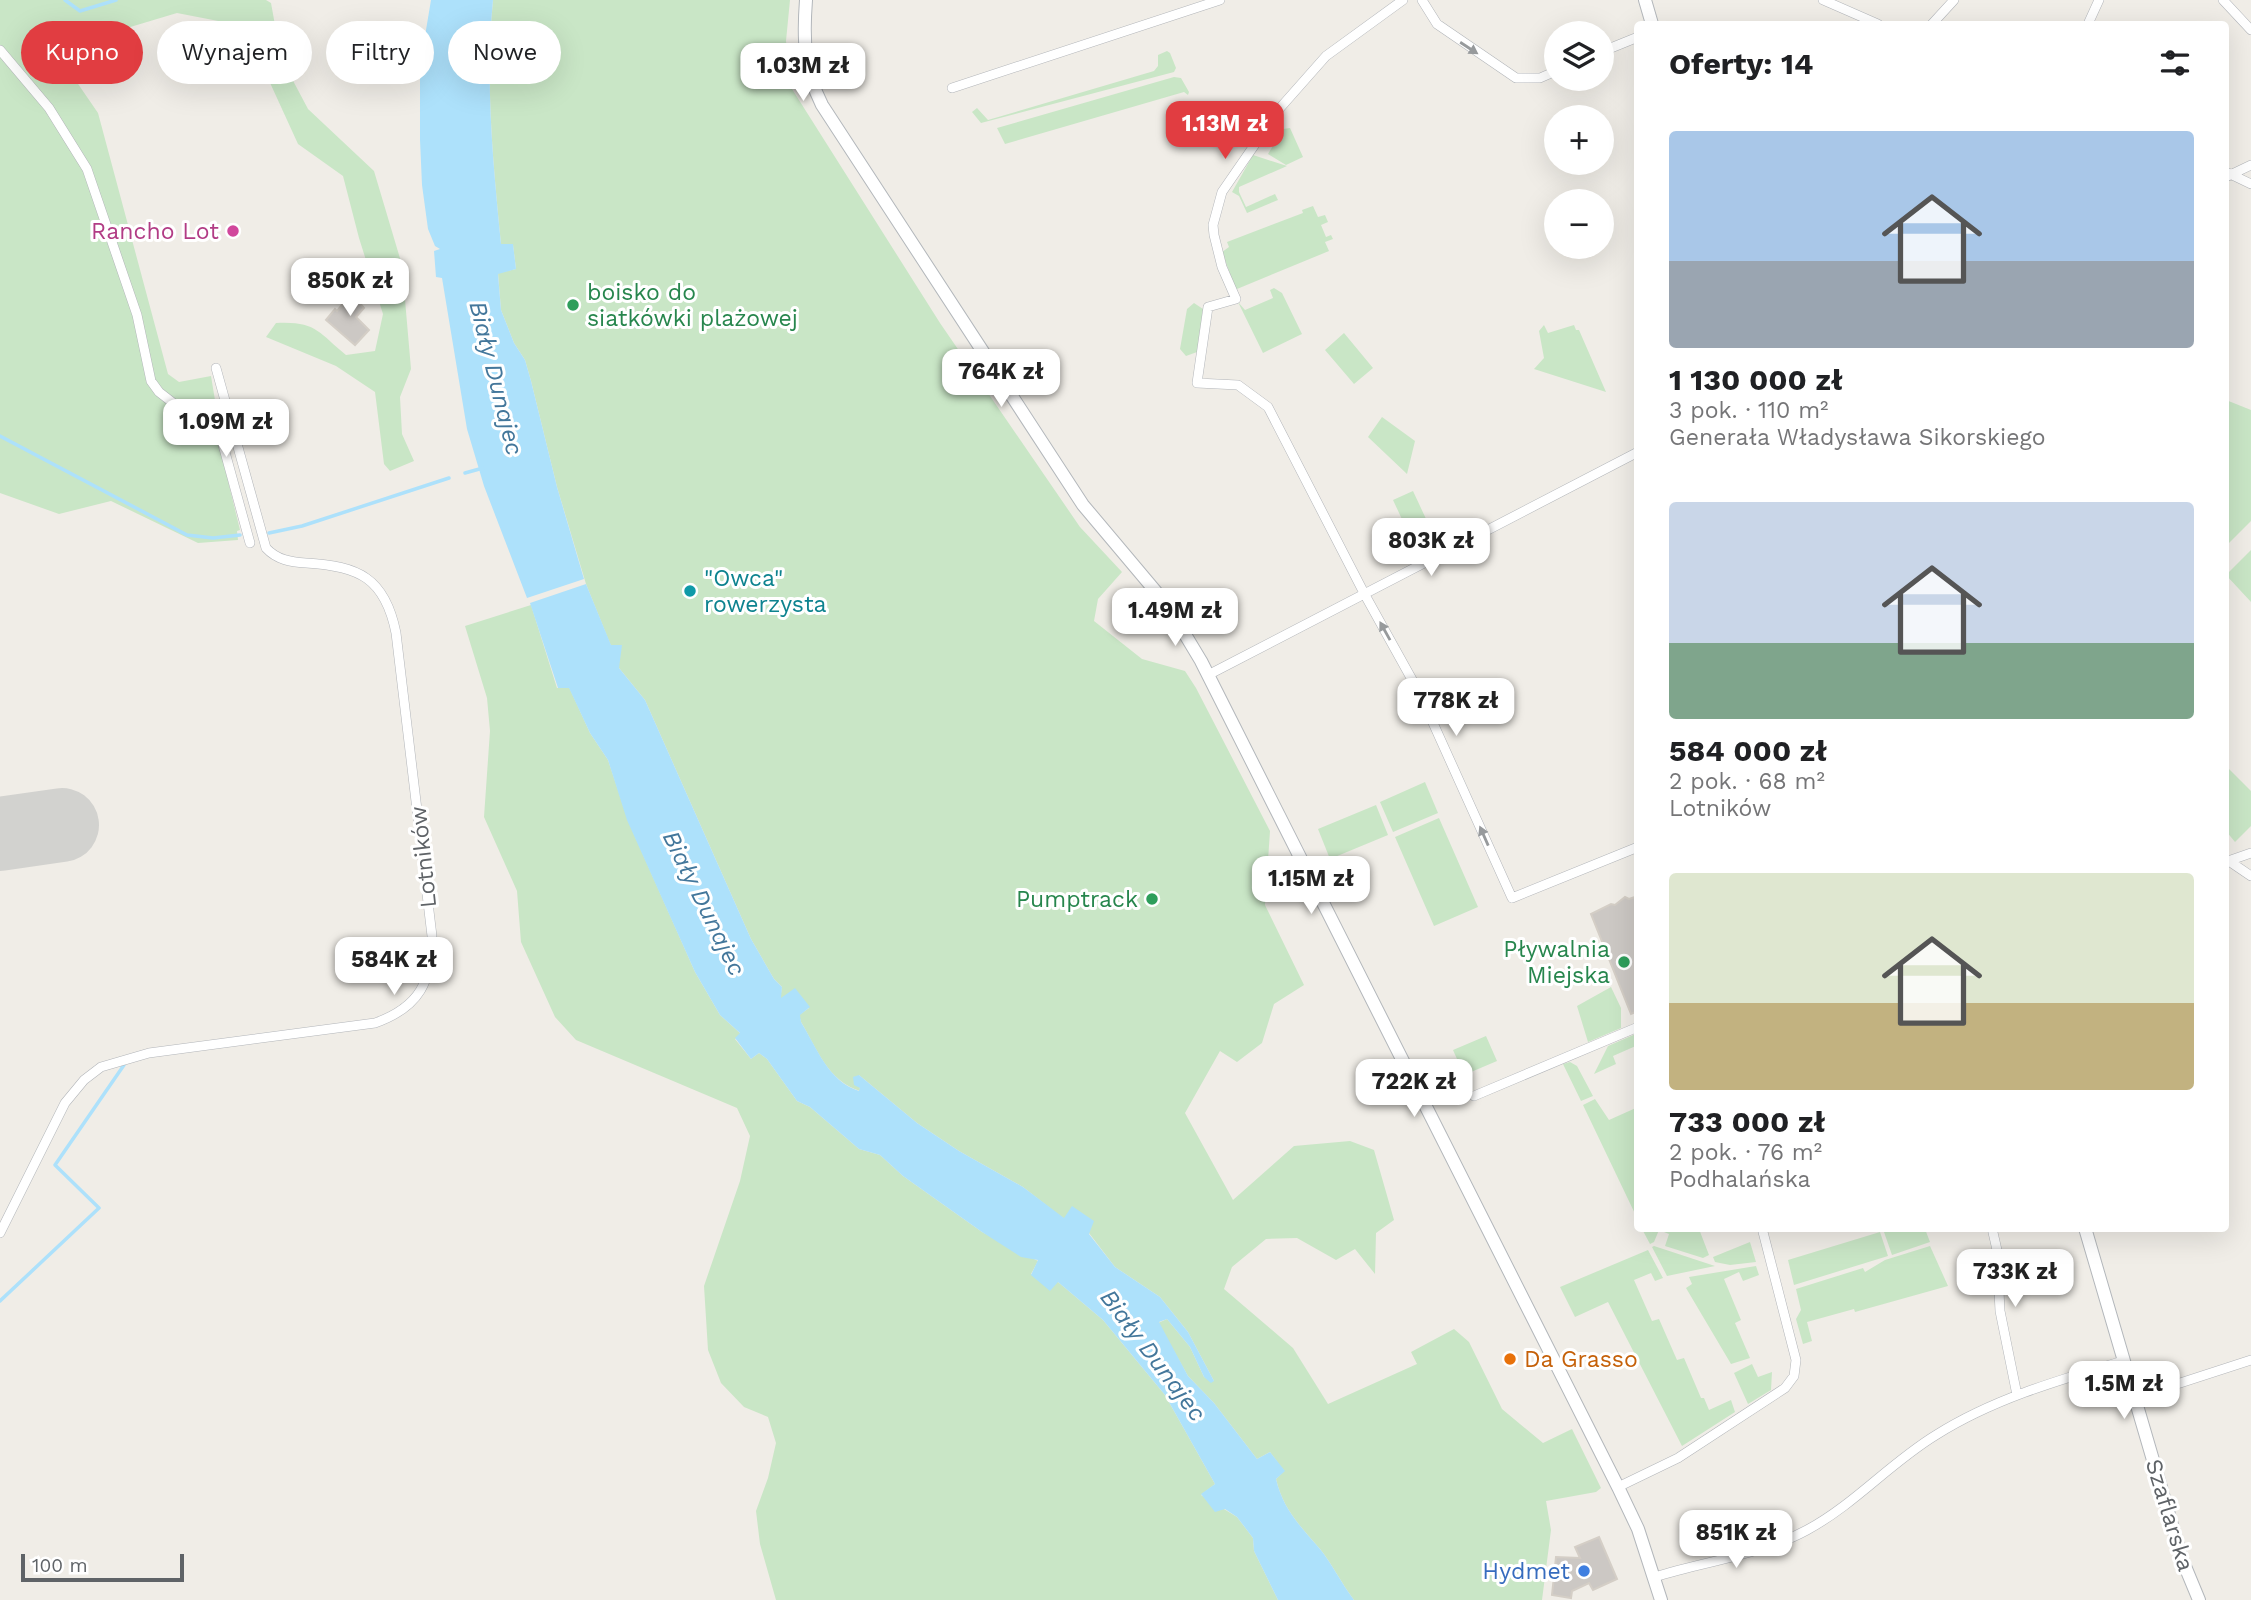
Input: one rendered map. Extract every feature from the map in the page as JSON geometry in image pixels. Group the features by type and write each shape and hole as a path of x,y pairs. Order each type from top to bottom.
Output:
{"street":[{"path":"806,0 803,33 807,68 822,105 1083,505 1168,606 1208,675 1618,1487 1638,1529 1661,1600"},
{"path":"952,88 1220,0"},
{"path":"1403,0 1326,56 1280,108 1222,192 1213,225 1214,235 1222,267 1237,299 1208,307 1197,383 1238,385 1268,407 1365,595 1420,694 1512,898 1634,849"},
{"path":"1422,0 1437,24 1516,78 1544,76"},
{"path":"1645,0 1651,21"},
{"path":"1823,0 1871,21"},
{"path":"1935,21 1954,0"},
{"path":"2089,21 2099,0"},
{"path":"2223,0 2251,30"},
{"path":"1614,47 1634,39"},
{"path":"0,50 50,108 87,169 137,315 151,381 159,392 177,406 214,412 250,543"},
{"path":"2229,173 2251,165"},
{"path":"2229,175 2251,184"},
{"name":"Lotników","path":"0,1233 65,1103 84,1080 101,1067 149,1053 375,1023 399,1012 410,1003 426,981 430,970 432,936 396,633 389,607 370,580 349,568 285,560 275,557 266,548 216,368"},
{"path":"1208,675 1634,454"},
{"path":"2229,860 2251,853"},
{"path":"2229,861 2251,876"},
{"path":"1474,1096 1634,1029"},
{"path":"1618,1487 1689,1451 1785,1388 1794,1376 1796,1360 1763,1232"},
{"path":"1993,1232 1997,1250 2000,1311 2017,1395"},
{"name":"Szaflarska","path":"2086,1232 2182,1559 2199,1600"},
{"path":"2134,1398 2251,1360"},
{"path":"1655,1577 1770,1546 1805,1531 1853,1501 1933,1437 1961,1420 2017,1395 2123,1361"}],"green space":[{"path":"0,0 266,0 271,3 274,21 218,21 177,13 143,23 143,21 21,21 21,84 78,84 98,113 168,374 179,382 211,376 229,485 240,530 237,531 238,540 198,543 111,501 59,514 0,493"},
{"path":"493,0 790,0 786,41 792,89 940,323 1080,527 1122,572 1098,599 1094,621 1142,659 1185,671 1270,831 1265,905 1304,985 1274,1004 1262,1043 1237,1062 1220,1051 1185,1113 1233,1200 1294,1146 1350,1141 1374,1150 1394,1220 1376,1233 1375,1274 1355,1249 1336,1260 1297,1238 1266,1239 1232,1267 1224,1289 1293,1348 1328,1404 1417,1364 1411,1352 1454,1329 1469,1342 1502,1409 1543,1443 1572,1429 1601,1488 1596,1492 1546,1501 1551,1530 1542,1600 1354,1600 1288,1508 1276,1479 1284,1471 1270,1452 1257,1459 1214,1403 1188,1376 1158,1323 1167,1319 1190,1347 1204,1377 1214,1381 1188,1332 1160,1297 1115,1267 1089,1233 1064,1219 1023,1187 959,1151 917,1123 859,1075 860,1091 840,1080 824,1063 801,1022 799,1015 809,1008 780,999 782,987 774,979 751,939 645,700 619,668 619,656 611,646 586,584 557,487 525,360 514,343 501,310 498,273 516,269 513,245 501,244 490,84 561,84 561,21 492,21"},
{"path":"1167,51 1176,68 1174,72 981,123 972,112 977,108 988,120 1154,71 1158,66 1158,55"},
{"path":"1174,77 1181,78 1188,95 1184,92 1005,144 997,128"},
{"path":"271,84 295,84 308,109 374,171 402,265 411,369 400,397 402,434 414,461 390,471 384,464 375,392 336,366 266,337 276,323 300,324 322,334 346,355 375,351 383,314 343,176 298,144"},
{"path":"1290,128 1303,157 1286,165 1268,154 1283,129"},
{"path":"1253,155 1287,166 1239,187 1246,207 1275,194 1278,200 1247,213 1239,196 1232,192"},
{"path":"1313,206 1318,217 1325,215 1328,222 1321,225 1326,237 1331,235 1333,239 1325,242 1329,251 1237,289 1222,252 1229,247 1227,242 1303,213 1302,210"},
{"path":"1274,288 1282,293 1302,334 1263,353 1238,302 1245,310 1273,298 1270,290"},
{"path":"1194,303 1203,309 1197,352 1186,356 1180,349 1187,309"},
{"path":"1544,325 1548,333 1574,325 1576,330 1579,330 1606,392 1534,369 1544,358 1539,331"},
{"path":"1344,333 1373,368 1354,384 1325,350"},
{"path":"2229,401 2251,410 2251,521 2229,543"},
{"path":"1382,417 1415,441 1407,474 1368,437"},
{"path":"1413,491 1427,521 1407,530 1393,500"},
{"path":"2251,550 2251,602 2229,578 2229,572"},
{"path":"531,605 557,688 569,687 590,733 608,760 629,823 695,972 720,1015 741,1034 735,1039 751,1059 759,1053 767,1059 797,1101 810,1107 859,1149 880,1155 903,1176 982,1232 1038,1261 1031,1274 1058,1282 1103,1320 1165,1395 1215,1484 1201,1495 1237,1517 1253,1538 1254,1551 1278,1600 776,1600 760,1544 756,1511 768,1478 776,1443 768,1417 744,1407 721,1383 708,1350 704,1286 740,1181 750,1136 737,1108 576,1040 555,1017 521,942 517,891 484,817 490,731 487,698 465,626"},
{"path":"2229,769 2251,791 2251,826 2235,842 2229,835"},
{"path":"1425,782 1438,813 1393,832 1380,802"},
{"path":"1376,805 1388,835 1330,859 1318,829"},
{"path":"1439,818 1478,907 1434,926 1395,837"},
{"path":"1611,987 1621,1008 1621,1028 1588,1042 1577,1006"},
{"path":"1634,1035 1634,1047 1613,1056 1616,1064 1594,1074 1608,1046"},
{"path":"1486,1036 1497,1061 1464,1075 1453,1050"},
{"path":"1570,1062 1577,1066 1593,1096 1581,1101 1563,1064"},
{"path":"1595,1099 1609,1120 1634,1109 1634,1212 1583,1105"},
{"path":"1644,1232 1658,1232 1654,1242 1650,1244"},
{"path":"1664,1232 1700,1232 1709,1255 1703,1258 1665,1246 1669,1234"},
{"path":"1880,1232 1888,1256 1794,1285 1788,1260"},
{"path":"1884,1232 1926,1232 1930,1242 1892,1255"},
{"path":"1750,1242 1756,1262 1730,1265 1715,1262 1713,1257"},
{"path":"1930,1246 1948,1286 1855,1312 1854,1309 1807,1322 1812,1341 1803,1344 1796,1319 1801,1310 1796,1289 1863,1268 1865,1272 1885,1260"},
{"path":"1652,1247 1715,1266 1667,1276"},
{"path":"1648,1250 1663,1278 1655,1281 1651,1273 1634,1280 1652,1321 1659,1319 1677,1360 1684,1358 1709,1410 1731,1400 1735,1412 1682,1446 1608,1302 1575,1317 1560,1287"},
{"path":"1756,1266 1759,1275 1743,1281 1739,1272 1724,1279 1741,1320 1735,1323 1750,1358 1731,1364 1686,1288 1692,1284 1689,1277"},
{"path":"1752,1364 1758,1377 1772,1372 1771,1390 1748,1404 1734,1373"}],"water":[{"name":"Biały Dunajec","path":"431,0 493,0 492,21 448,21 448,84 490,84 501,244 513,244 516,269 498,274 501,310 514,343 525,360 557,487 584,579 527,598 484,486 467,429 442,278 436,277 434,251 440,249 435,246 428,229 420,140 420,84 434,84 434,21 428,21"},
{"name":"Biały Dunajec","path":"586,584 611,645 622,645 619,668 645,700 751,939 774,979 782,987 781,998 795,988 810,1007 800,1015 801,1022 831,1072 839,1080 859,1091 860,1088 854,1085 853,1077 859,1075 917,1123 959,1151 1023,1187 1064,1218 1072,1206 1094,1221 1089,1234 1115,1267 1160,1297 1188,1332 1214,1381 1211,1383 1204,1377 1190,1347 1167,1319 1159,1322 1188,1376 1214,1403 1257,1459 1270,1452 1285,1471 1276,1479 1288,1508 1354,1600 1278,1600 1254,1551 1253,1538 1237,1517 1225,1509 1215,1512 1201,1494 1215,1484 1165,1395 1103,1320 1058,1282 1050,1291 1031,1275 1038,1260 1021,1257 903,1176 880,1155 859,1149 810,1107 797,1101 767,1059 759,1053 751,1059 735,1038 740,1033 720,1015 695,972 627,820 608,760 590,733 569,688 558,688 530,603"}],"building":[{"path":"356,288 364,295 358,301 364,308 356,317 369,330 355,345 326,320"},
{"name":"Pływalnia Miejska","path":"1625,897 1634,897 1634,1013 1631,1014 1591,914 1611,904 1615,905"},
{"name":"Hydmet","path":"1599,1537 1617,1579 1593,1590 1589,1583 1572,1591 1571,1598 1552,1595 1556,1557 1580,1558 1575,1547"}],"waterway":[{"path":"65,0 80,11 116,0"},
{"path":"0,436 187,535 213,538 240,535"},
{"path":"465,473 483,468"},
{"path":"269,533 302,526 449,478"},
{"path":"0,1301 99,1208 55,1165 124,1065"}],"runway":[{"path":"0,834 62,825"}],"place":[{"name":"Rancho Lot","path":"233,231"},
{"name":"boisko do siatkówki plażowej","path":"573,305"},
{"name":"\"Owca\" rowerzysta","path":"690,591"},
{"name":"Pumptrack","path":"1152,899"},
{"name":"Pływalnia Miejska","path":"1624,962"},
{"name":"Da Grasso","path":"1510,1359"},
{"name":"Hydmet","path":"1584,1571"}]}
